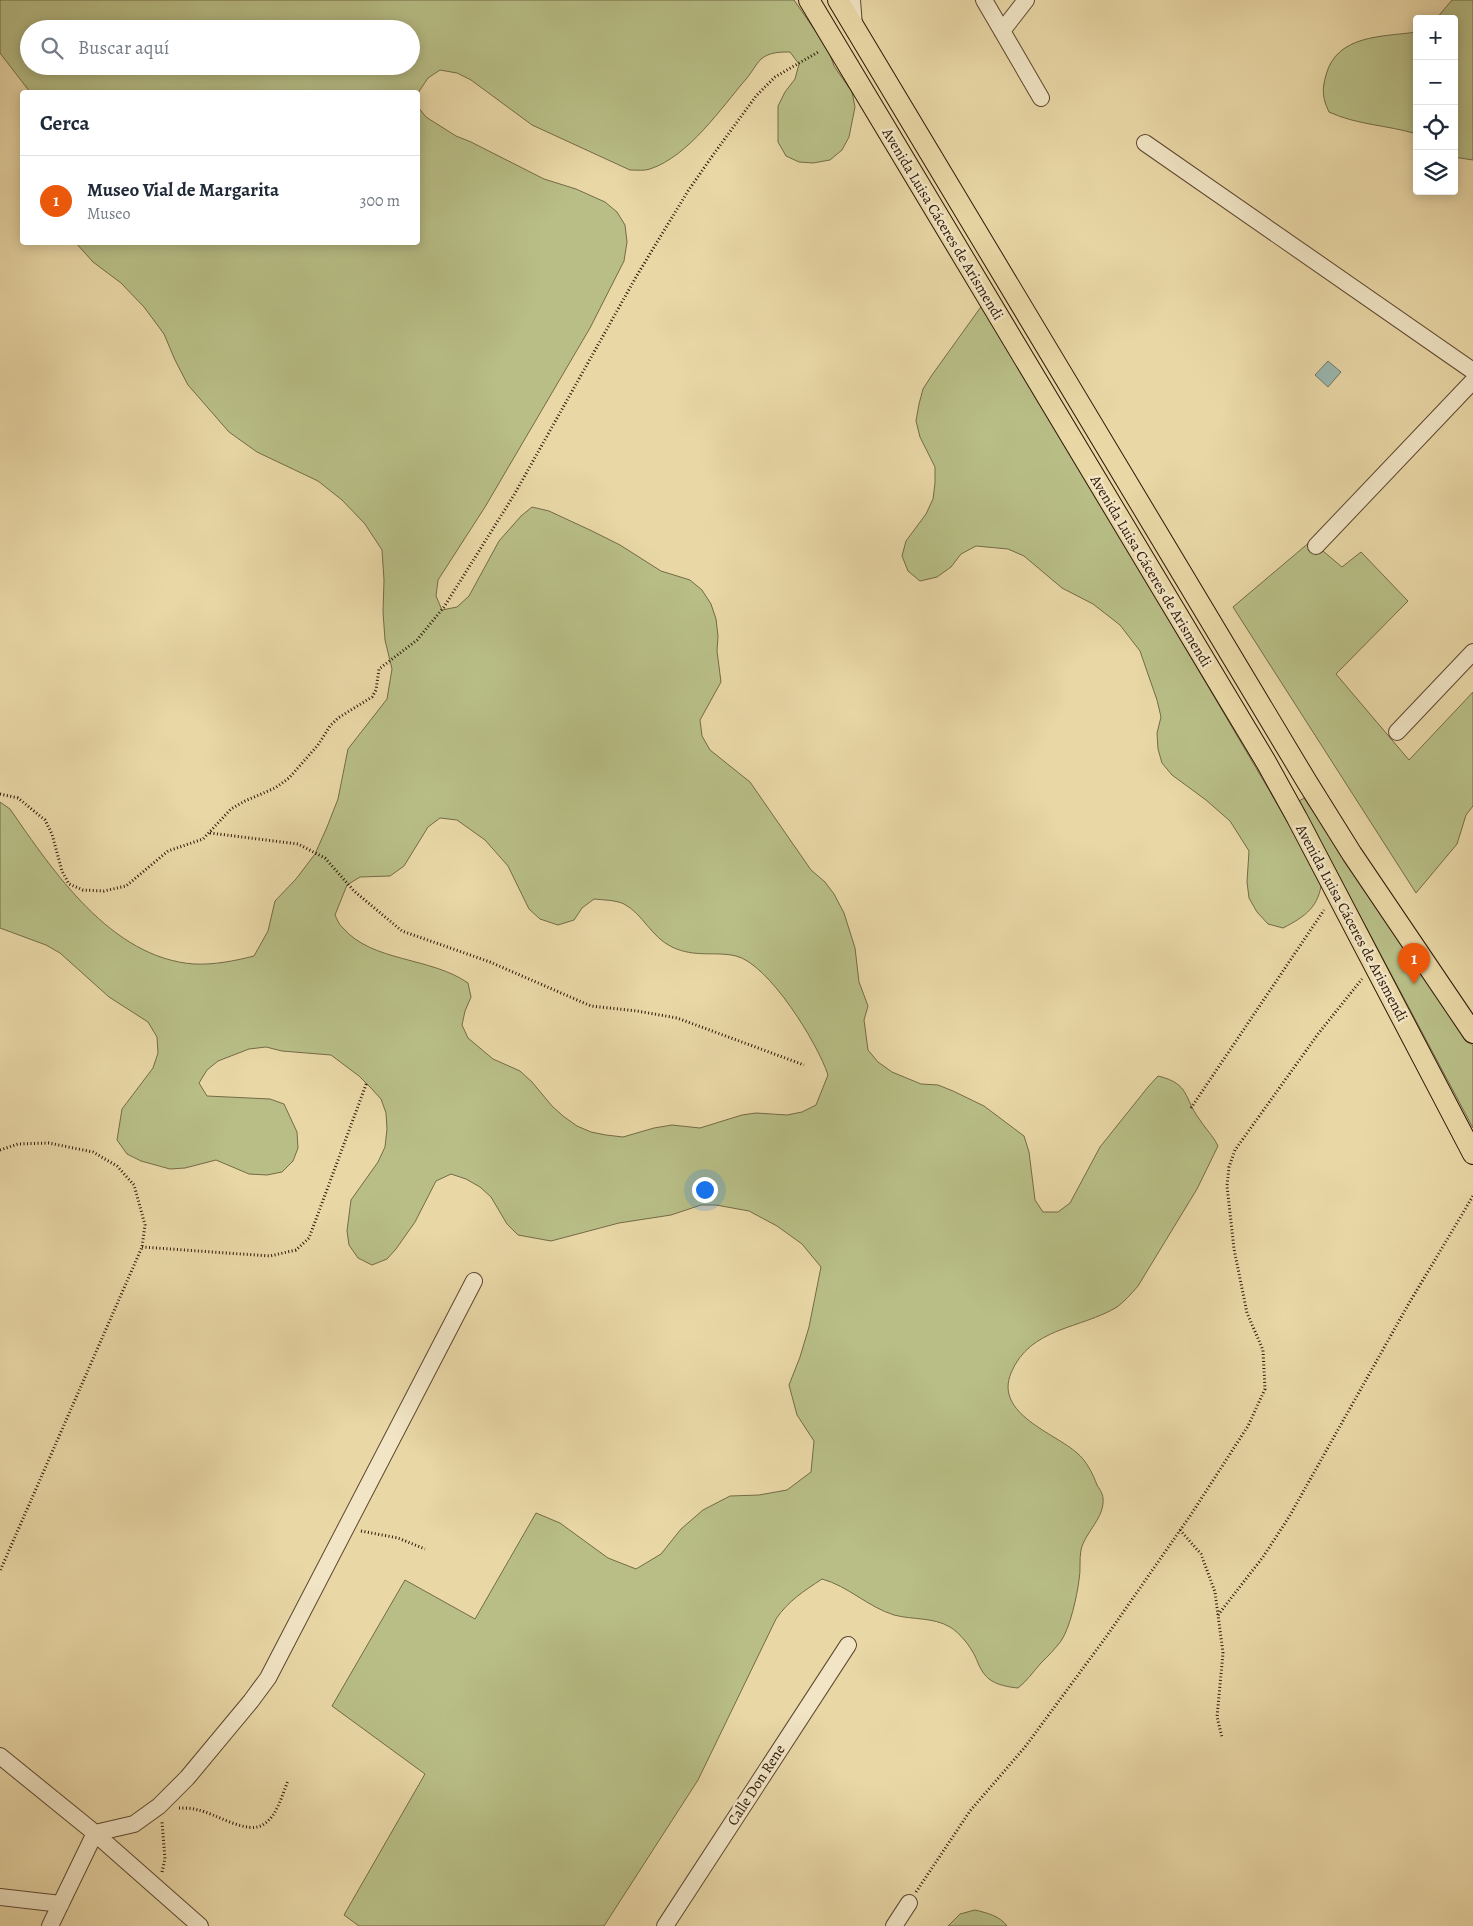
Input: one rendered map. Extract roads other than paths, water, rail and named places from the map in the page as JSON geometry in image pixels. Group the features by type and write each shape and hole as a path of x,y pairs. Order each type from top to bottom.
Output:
{"main road":[{"name":"Avenida Luisa Cáceres de Arismendi","path":"809,0 1266,762 1473,1154"},
{"name":"Avenida Luisa Cáceres de Arismendi","path":"838,0 1307,782 1352,854 1473,1033"}],"street":[{"path":"852,0 854,26"},
{"path":"984,0 1040,98"},
{"path":"1002,31 1026,0"},
{"path":"1145,143 1473,371"},
{"path":"1316,546 1473,380"},
{"path":"1397,732 1473,652"},
{"path":"95,1833 134,1824 159,1806 192,1771 268,1678 474,1280"},
{"name":"Calle Don Rene","path":"665,1926 734,1817 848,1646"},
{"path":"0,1756 95,1833 200,1926"},
{"path":"50,1926 95,1833"},
{"path":"0,1897 61,1904"},
{"path":"894,1926 909,1903"}],"water":[{"path":"1328,361 1341,372 1328,387 1315,375"}],"place":[{"name":"Museo Vial de Margarita","path":"1414,984"}]}
